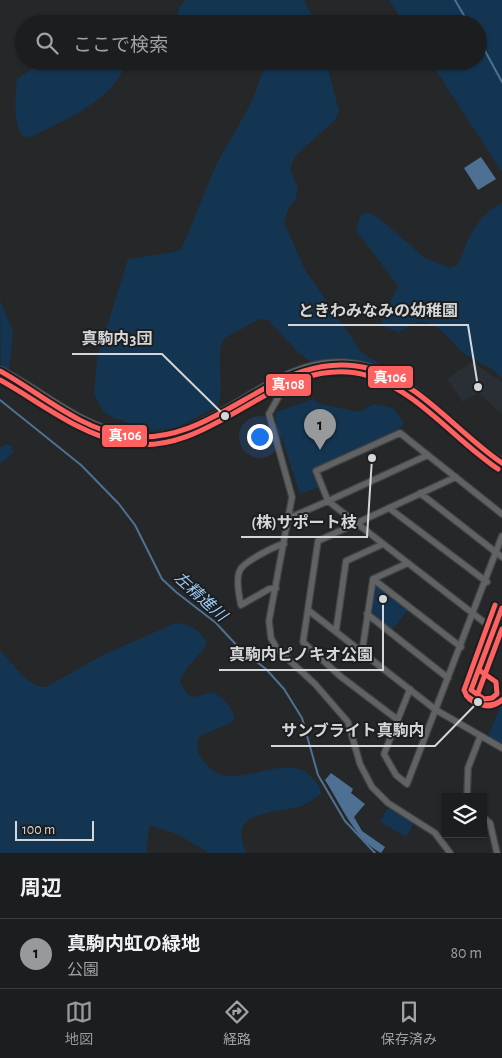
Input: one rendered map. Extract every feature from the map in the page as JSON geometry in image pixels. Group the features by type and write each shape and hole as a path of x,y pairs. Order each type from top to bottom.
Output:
{"main road":[{"path":"0,371 64,411 96,426 129,436 146,437 166,436 190,429 213,419 278,379 307,367 324,364 355,365 394,377 420,394 476,444 502,463"}],"street":[{"path":"307,367 305,379 279,396 268,414 292,498 269,630 277,649 315,684 348,722 360,764 372,787 388,803 435,833 450,853"},
{"path":"502,514 400,433 316,472 328,501 502,636"},
{"path":"289,518 428,455"},
{"path":"398,720 340,676 303,642 318,541 456,477"},
{"path":"420,493 502,557"},
{"path":"389,508 486,582"},
{"path":"410,689 384,754 396,775 407,784 486,582 502,536"},
{"path":"276,588 241,605 239,572 243,566 276,546 284,544"},
{"path":"336,630 346,561 383,544"},
{"path":"373,579 408,563"},
{"path":"362,652 373,579"},
{"path":"373,579 461,647"},
{"path":"471,690 502,608"},
{"path":"308,610 436,710 502,750"},
{"path":"367,614 448,678"},
{"path":"467,793 468,768 480,737"},
{"path":"487,821 490,824 497,853"}],"shaded area":[{"path":"186,0 306,0 305,3 312,15 178,15 183,2"},
{"path":"389,0 502,0 502,172 436,70 487,70 487,15 399,15"},
{"path":"30,70 122,70 112,87 100,98 73,116 31,137 22,136 17,123 15,100 17,79"},
{"path":"264,70 328,70 339,111 335,120 294,157 290,170 298,188 295,201 289,207 284,222 304,268 362,353 393,372 352,361 322,360 311,362 297,351 268,320 259,319 223,339 220,356 221,389 218,406 178,427 151,431 109,416 103,411 94,394 97,359 128,259 175,252 182,248 216,165 250,105"},
{"path":"481,157 496,179 478,190 464,168"},
{"path":"502,203 502,378 494,371 466,355 444,333 431,324 424,322 416,323 399,332 384,327 381,321 398,286 356,230 360,217 366,212 379,218 425,258 450,268 458,265 469,238 480,221 486,214"},
{"path":"0,300 13,332 9,372 1,378"},
{"path":"472,362 502,382 502,414 478,393 463,402 447,379"},
{"path":"314,399 316,403 358,412 374,404 393,408 404,423 399,430 311,470 319,487 300,494 275,417 276,412"},
{"path":"8,444 12,447 13,453 0,464 0,447"},
{"path":"374,587 378,587 408,610 392,630 371,613"},
{"path":"176,623 194,628 207,643 186,670 180,682 187,694 195,697 213,692 227,703 234,715 234,720 230,723 198,738 198,752 205,763 216,773 230,776 276,769 291,768 304,771 318,784 321,794 301,806 260,815 246,822 241,836 246,853 209,853 177,834 151,826 149,827 146,853 0,853 0,651 33,684 46,687 107,653"},
{"path":"502,702 502,745 488,737"},
{"path":"331,773 353,789 351,793 365,804 354,817 362,831 385,847 381,853 363,839 349,820 325,780"},
{"path":"388,808 414,823 406,837 380,822"}],"waterway":[{"path":"455,0 464,15"},
{"path":"487,54 502,82"},
{"name":"左精進川","path":"0,400 81,465 119,504 135,525 162,579 216,623 241,650 266,669 284,689 302,718 318,775 345,821 375,853"}],"transit line":[{"name":"真106","path":"0,371 61,410 93,426 127,436 160,436 191,427 220,414 277,382 306,370 337,365 371,369 389,376 423,398 502,463"},
{"name":"真108","path":"0,380 75,425 107,439 124,443 157,444 188,436 305,377 336,372 369,376 387,383 404,393 482,458 498,469"},
{"path":"495,605 464,690 470,700 475,703 486,705 502,700"},
{"name":"真106","path":"471,690 502,608"},
{"name":"真108","path":"478,693 502,629"},
{"name":"真106","path":"471,690 484,699 492,698 497,694 496,682 479,670"},
{"name":"真108","path":"467,696 484,706 492,705 502,700"}],"place":[{"name":"ときわみなみの幼稚園","path":"478,387"},
{"name":"真駒内3団","path":"225,416"},
{"name":"真駒内虹の緑地","path":"320,450"},
{"name":"(株)サポート枝","path":"372,458"},
{"name":"真駒内ピノキオ公園","path":"383,599"},
{"name":"サンブライト真駒内","path":"478,702"}]}
